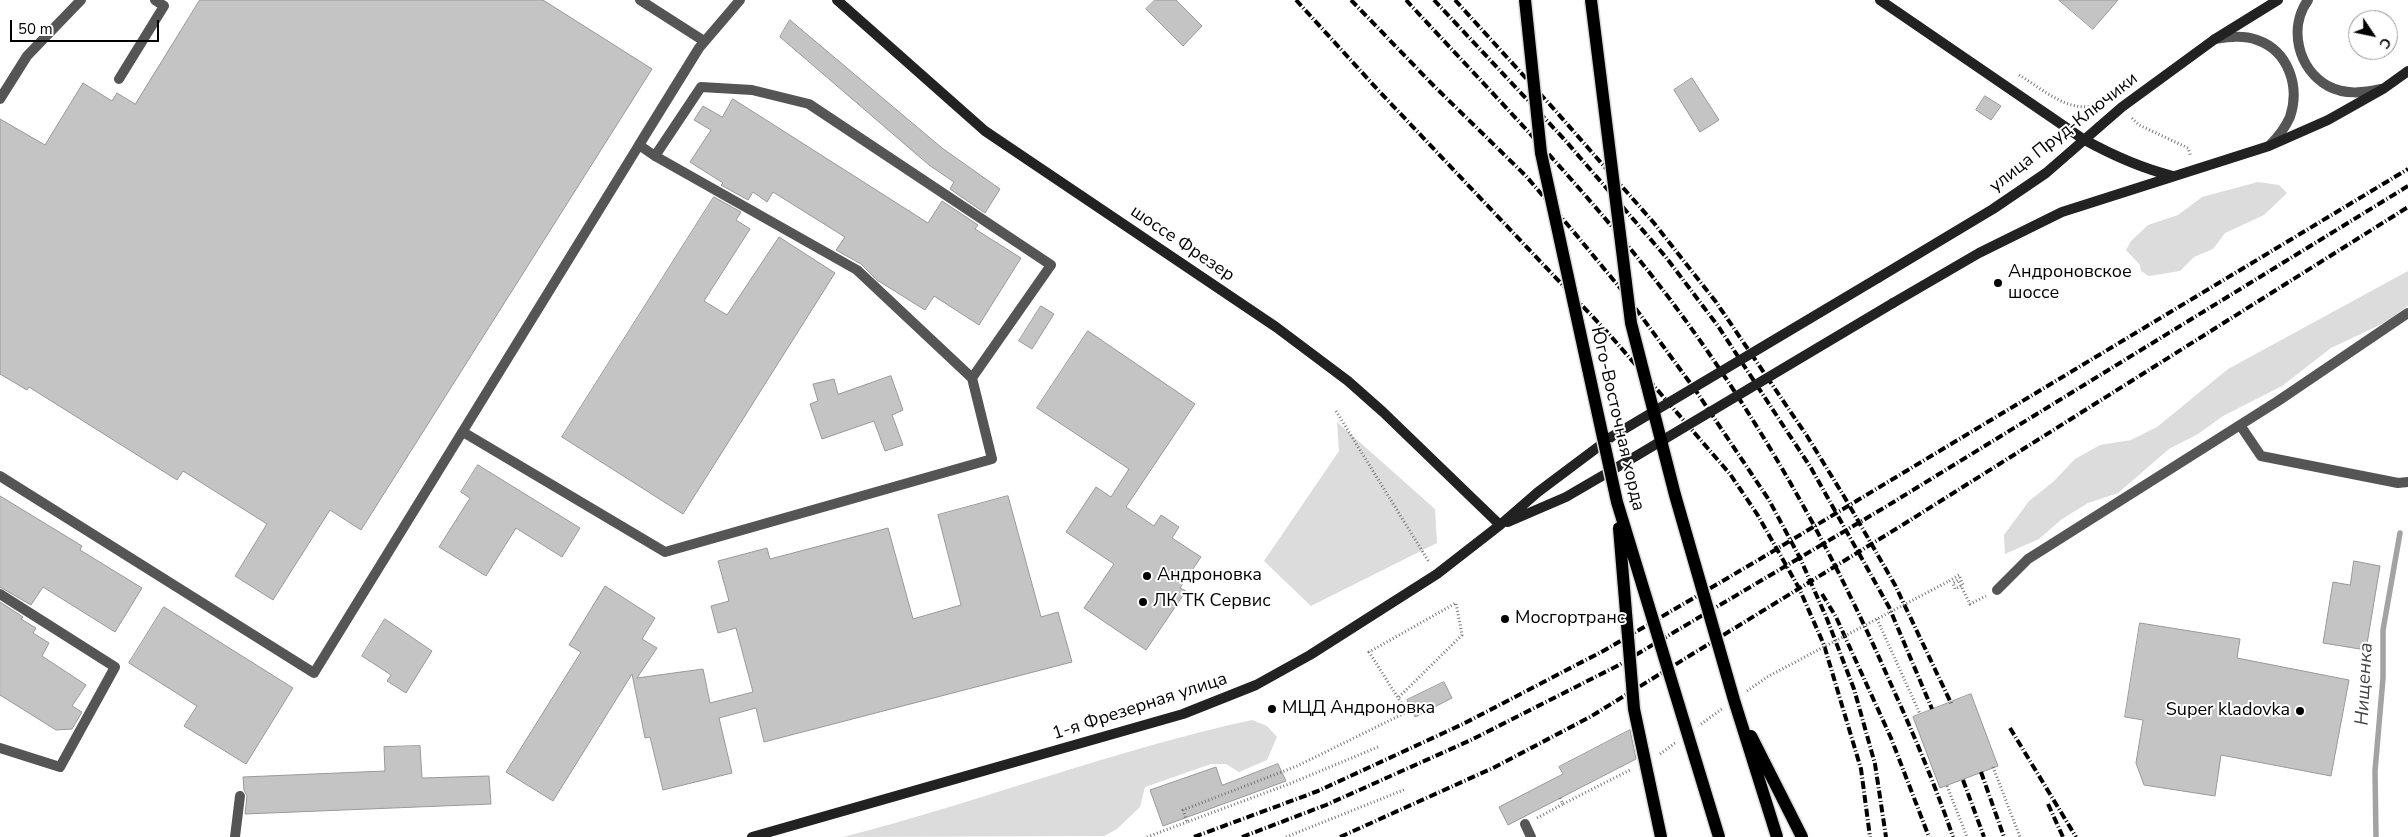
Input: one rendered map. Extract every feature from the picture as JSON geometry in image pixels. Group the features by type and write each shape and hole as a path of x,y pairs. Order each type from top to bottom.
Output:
{"main road":[{"name":"Юго-Восточная хорда","path":"1525,0 1541,153 1617,502 1719,837"},
{"name":"Юго-Восточная хорда","path":"1591,0 1631,323 1674,495 1777,837"},
{"path":"1617,502 1634,709 1661,837"},
{"path":"1735,699 1802,837"}],"street":[{"path":"0,99 27,56 81,0"},
{"path":"120,79 164,6 154,0"},
{"path":"640,0 704,41"},
{"path":"0,476 314,673 704,41 740,0"},
{"name":"шоссе Фрезер","path":"837,0 985,131 1319,358 1383,412 1500,525"},
{"path":"1880,0 2083,139 2115,157 2144,169 2174,176 2269,146 2328,120 2384,89 2408,72"},
{"name":"улица Пруд-Ключики","path":"1611,437 1994,209 2046,173 2122,106 2215,39 2278,0"},
{"path":"2308,0 2302,8 2297,23 2297,41 2303,58 2314,74 2328,86 2345,92 2360,94 2384,89"},
{"name":"улица Пруд-Ключики","path":"2215,39 2239,36 2257,40 2270,46 2282,57 2290,72 2294,88 2289,118 2282,132 2269,146"},
{"path":"655,156 701,87 752,90 809,104 1050,265 972,378"},
{"path":"463,432 665,552 992,459 972,378 857,270 655,156 639,145"},
{"name":"1-я Фрезерная улица","path":"1500,525 1566,497 1979,253 2062,212 2174,176"},
{"path":"1997,590 2028,559 2240,425 2408,313"},
{"path":"2240,425 2261,456 2398,483 2408,482"},
{"name":"1-я Фрезерная улица","path":"752,837 1183,714 1230,697 1256,685 1310,655 1437,574 1500,525 1538,492 1611,437"},
{"path":"0,594 115,667 60,767 0,748"},
{"path":"235,837 240,796"},
{"path":"1525,824 1531,837"}],"path":[{"path":"2011,70 2063,103 2074,107 2089,108 2102,104 2112,95 2139,124 2188,148 2195,170"},
{"path":"1336,411 1430,563"},
{"path":"1696,728 1767,676 1959,575 1963,585 1955,589 1952,583 1958,580 1962,588 1970,604 1997,590"},
{"path":"1399,697 1462,635 1456,602 1369,652 1407,712"},
{"path":"1877,619 1920,714"},
{"path":"1188,822 1183,810 1296,766 1415,708"},
{"path":"1657,756 1680,739"},
{"path":"1147,837 1289,784 1378,747"},
{"path":"1993,767 2020,837"},
{"path":"1525,824 1631,769"},
{"path":"1947,786 1967,837"},
{"path":"1286,837 1406,790"},
{"path":"1560,798 1563,804"}],"shaded area":[{"path":"2258,182 2279,185 2287,193 2264,215 2225,233 2213,249 2194,257 2180,271 2149,276 2141,271 2140,265 2126,250 2131,241 2148,225 2178,215 2202,197"},
{"path":"2408,271 2408,306 2386,322 2331,348 2282,386 2223,416 2198,434 2169,449 2118,493 2088,503 2062,519 2039,539 2005,554 2004,535 2029,501 2053,482 2075,459 2100,445 2131,440 2157,427 2228,369"},
{"path":"1337,422 1435,509 1437,543 1311,606 1264,561 1339,451"},
{"path":"1252,720 1267,726 1277,737 1267,760 1239,772 1226,764 1211,764 1145,787 1140,807 1117,829 1104,836 843,837 1149,746"}],"building":[{"path":"200,0 543,0 652,69 361,530 330,510 273,600 235,576 267,524 183,471 177,480 29,387 27,390 0,374 0,119 45,145 83,83 112,101 117,93 135,104"},
{"path":"1155,0 1176,0 1202,26 1183,46 1146,9"},
{"path":"2059,0 2118,0 2093,29"},
{"path":"790,20 942,148 1000,189 985,213 950,189 954,182 929,165 780,37"},
{"path":"1692,78 1719,120 1700,132 1674,90"},
{"path":"1985,96 2001,106 1991,120 1976,110"},
{"path":"733,99 928,223 942,201 978,225 975,229 1021,258 979,325 934,296 925,310 877,280 861,264 836,250 845,237 773,192 767,202 753,192 748,200 721,185 723,183 690,162 711,130 694,120 703,106 722,117"},
{"path":"714,197 741,212 736,220 750,229 704,301 727,315 779,237 835,273 683,514 562,437"},
{"path":"1041,306 1054,314 1032,349 1019,341"},
{"path":"1088,331 1195,404 1126,507 1154,526 1161,515 1179,527 1172,538 1201,557 1180,588 1186,591 1146,650 1084,608 1114,564 1066,532 1096,487 1111,497 1129,469 1037,408"},
{"path":"891,376 903,410 892,415 903,445 885,451 874,421 822,439 810,404 818,401 813,384 834,379 838,394"},
{"path":"478,465 580,528 562,557 516,528 486,576 439,547 470,498 461,492"},
{"path":"0,496 82,546 80,550 142,588 115,632 43,587 31,605 0,587"},
{"path":"1008,496 1041,617 1058,612 1072,662 764,742 756,708 719,718 732,773 663,790 650,737 645,738 632,674 553,801 506,772 581,652 569,645 605,586 655,618 642,639 657,648 637,678 703,669 710,703 753,692 736,628 718,633 711,606 729,601 718,561 767,548 770,559 888,528 913,619 961,605 938,515"},
{"path":"2354,561 2380,566 2366,650 2323,643 2333,582 2350,585"},
{"path":"0,602 23,617 21,619 36,628 33,633 49,643 42,656 86,685 72,706 82,712 72,729 56,730 0,695"},
{"path":"164,607 293,688 246,764 184,726 197,706 129,663"},
{"path":"385,619 432,651 406,693 387,681 391,675 362,656"},
{"path":"2140,623 2240,639 2237,658 2349,680 2331,776 2221,755 2215,796 2144,785 2136,763 2143,720 2125,717"},
{"path":"1444,682 1452,698 1415,717 1407,700"},
{"path":"1971,694 1998,766 1940,788 1913,717"},
{"path":"1630,730 1636,759 1508,825 1499,807 1563,774 1559,767"},
{"path":"420,746 422,778 489,776 491,804 245,814 247,796 244,790 243,777 385,771 384,747"},
{"path":"1278,764 1286,781 1163,826 1150,790 1216,767 1222,785"}],"waterway":[{"name":"Нищенка","path":"2376,837 2375,771 2383,678 2383,630 2400,533"}],"railway":[{"path":"1296,0 1378,90 1609,334 1730,474 1757,514 1799,588 1824,645 1861,769 1870,837"},
{"path":"1351,0 1434,86 1526,176 1573,231 1625,294 1696,391 1769,500 1800,558 1827,619 1854,689 1875,764 1886,837"},
{"path":"1406,0 1591,202 1649,272 1685,320 1752,419 1812,521 1865,628 1907,720 1953,837"},
{"path":"1434,0 1564,139 1665,256 1718,326 1811,468 1889,607 1932,709"},
{"path":"1455,0 1654,223 1716,302 1807,436 1845,498 1895,585 1951,703"},
{"path":"1194,837 1318,791 1463,724 1605,650 1760,559 2408,169"},
{"path":"1242,837 1326,805 1471,740 1617,666 1887,506 2408,186"},
{"path":"1340,837 1493,768 1590,717 1904,524 2408,207"},
{"path":"1822,594 1836,617 1891,738 1929,837"},
{"path":"2010,728 2076,837"},
{"path":"1981,772 2004,837"},
{"path":"1963,780 1984,837"},
{"path":"2048,804 2063,837"}],"place":[{"name":"Андроновское шоссе","path":"1998,283"},
{"name":"Андроновка","path":"1147,576"},
{"name":"ЛК ТК Сервис","path":"1143,602"},
{"name":"Мосгортранс","path":"1505,619"},
{"name":"МЦД Андроновка","path":"1272,709"},
{"name":"Super kladovka","path":"2300,711"}]}
